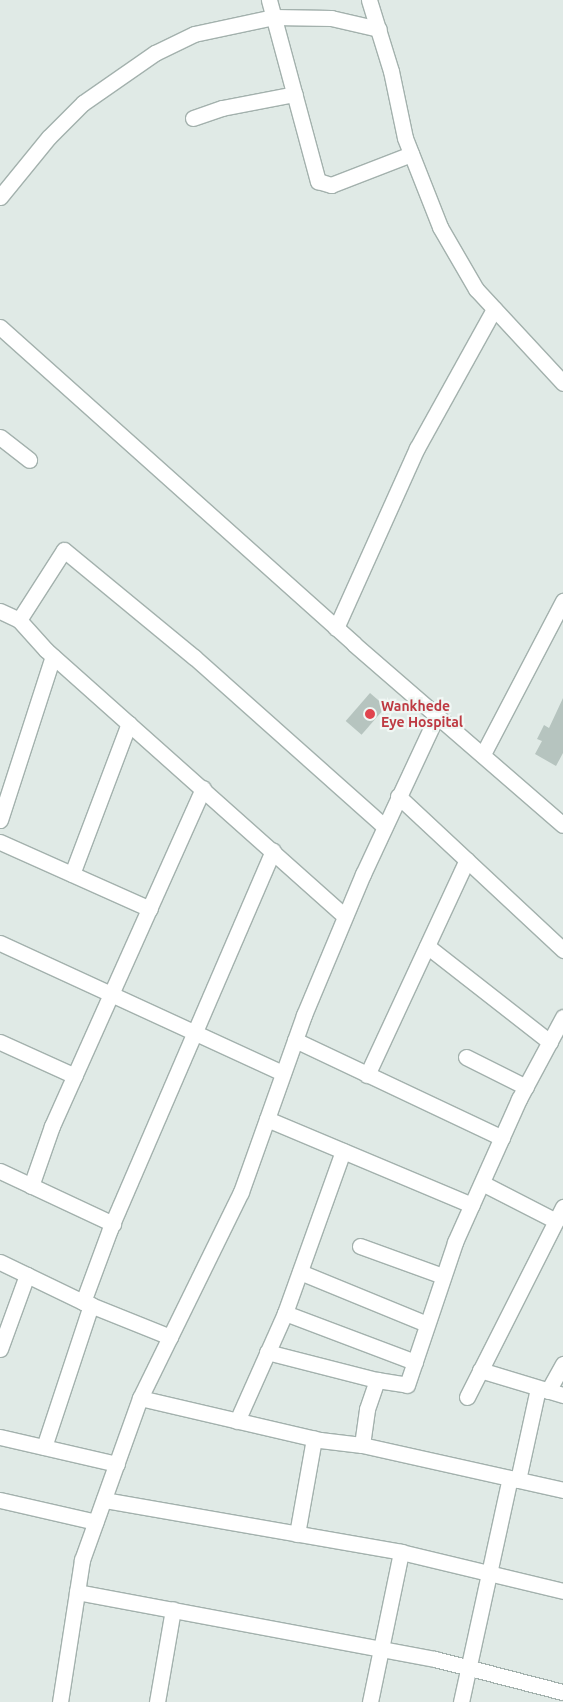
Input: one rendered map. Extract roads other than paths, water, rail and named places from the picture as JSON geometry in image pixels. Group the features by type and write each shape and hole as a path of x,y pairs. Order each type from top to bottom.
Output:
{"street":[{"path":"269,0 315,176 321,185 331,185 411,154"},
{"path":"369,0 379,29 398,116 440,227 476,289 563,383"},
{"path":"0,197 48,137 117,77 155,53 194,34 274,17 331,18 379,29"},
{"path":"193,118 222,108 295,94"},
{"path":"336,628 417,448 494,309"},
{"path":"0,327 336,628 563,825"},
{"path":"0,436 29,460"},
{"path":"19,620 64,550 194,657 384,826"},
{"path":"483,754 563,601"},
{"path":"0,612 19,620 53,656 346,916"},
{"path":"0,820 53,656"},
{"path":"60,1702 82,1560 140,1398 242,1192 295,1040 384,826 437,715"},
{"path":"72,874 129,722"},
{"path":"30,1186 75,1076 203,788"},
{"path":"398,796 563,950"},
{"path":"0,842 150,909"},
{"path":"44,1447 113,1224 273,851"},
{"path":"368,1074 467,860"},
{"path":"0,943 195,1030 283,1073"},
{"path":"427,946 550,1042"},
{"path":"267,1352 377,1380 407,1385 444,1276 472,1205 526,1087 563,1017"},
{"path":"295,1040 502,1138"},
{"path":"0,1042 75,1076"},
{"path":"466,1057 526,1087"},
{"path":"267,1119 472,1205"},
{"path":"236,1420 285,1313 343,1151"},
{"path":"0,1171 113,1224"},
{"path":"467,1397 560,1214 482,1183"},
{"path":"360,1246 444,1276"},
{"path":"0,1262 87,1303 170,1337"},
{"path":"300,1272 428,1324"},
{"path":"0,1349 28,1275"},
{"path":"285,1313 414,1362"},
{"path":"461,1702 490,1572 514,1479 563,1364"},
{"path":"480,1370 550,1391"},
{"path":"362,1446 367,1409 377,1380"},
{"path":"140,1398 314,1439 362,1446 563,1490"},
{"path":"0,1437 116,1464"},
{"path":"297,1534 314,1439"},
{"path":"0,1500 96,1522"},
{"path":"104,1500 401,1552 563,1591"},
{"path":"370,1702 401,1552"},
{"path":"77,1592 382,1649 468,1667 563,1692"},
{"path":"157,1702 172,1609"}],"place":[{"name":"Wankhede Eye Hospital","path":"370,714"}]}
